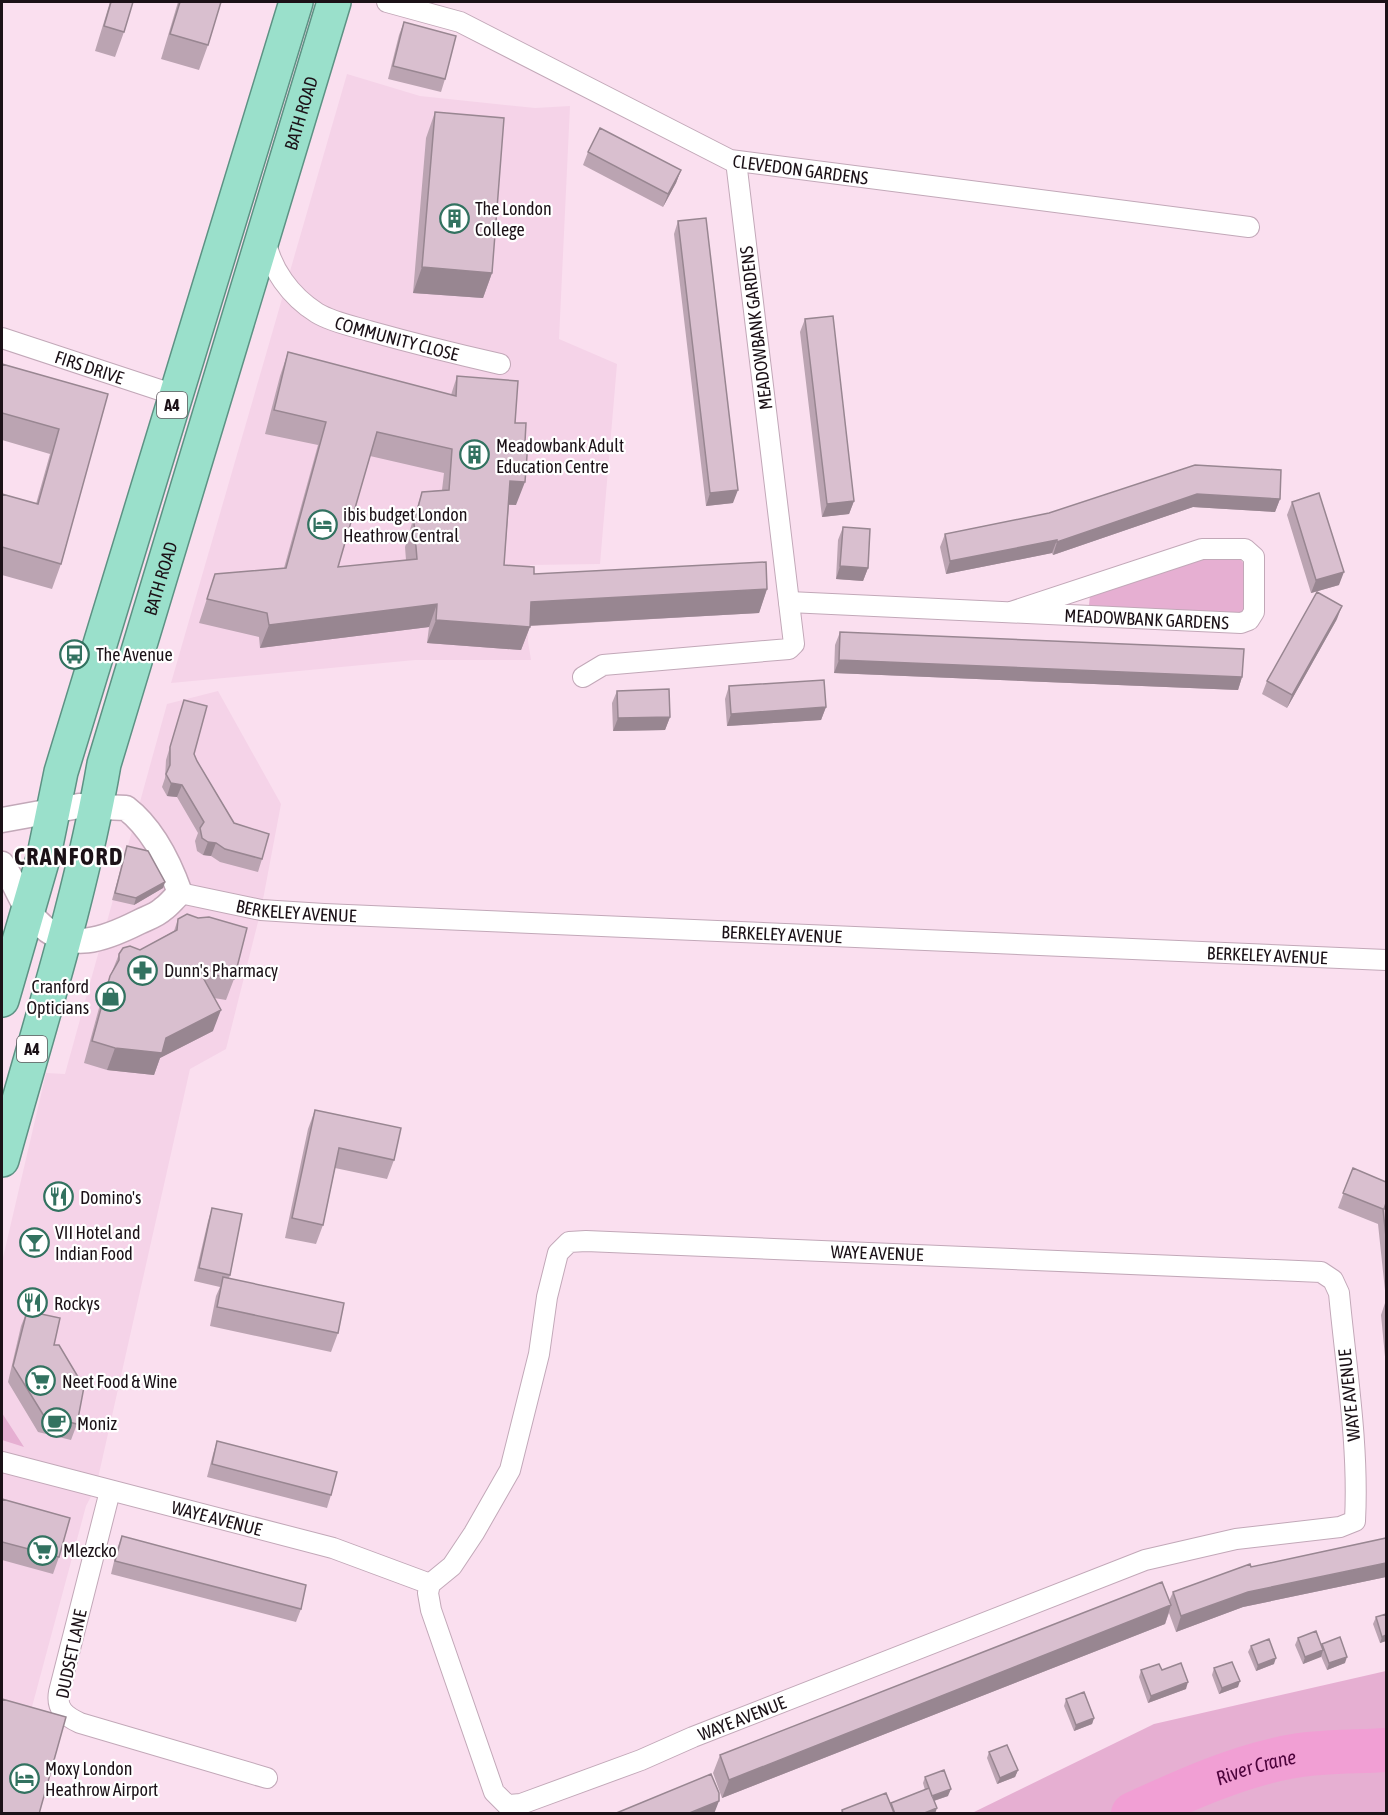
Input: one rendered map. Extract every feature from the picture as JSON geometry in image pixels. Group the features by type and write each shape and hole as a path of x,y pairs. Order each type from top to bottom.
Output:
{"highway":[{"name":"BATH ROAD","path":"2,1000 44,855 61,772 296,2"},
{"name":"BATH ROAD","path":"2,1160 63,938 96,806 104,764 334,2"}],"street":[{"name":"CLEVEDON GARDENS","path":"387,2 460,22 730,160 1249,227"},
{"name":"MEADOWBANK GARDENS","path":"583,677 603,665 789,649 794,644 736,161"},
{"name":"COMMUNITY CLOSE","path":"264,233 268,254 274,268 300,299 317,313 333,320 409,342 500,364"},
{"name":"COMMUNITY CLOSE","path":"249,285 266,286 300,299"},
{"name":"FIRS DRIVE","path":"2,338 175,395"},
{"name":"MEADOWBANK GARDENS","path":"789,602 1241,623 1249,620 1254,612 1254,557 1245,549 1202,549 1011,612"},
{"path":"2,820 79,806 126,808 144,825 171,868 180,893 162,911 100,940 63,938 50,933 28,912 18,889 2,864"},
{"name":"BERKELEY AVENUE","path":"180,893 261,910 324,914 1386,960"},
{"name":"WAYE AVENUE","path":"569,1242 1321,1272 1333,1280 1339,1293 1354,1448 1355,1521 1340,1527 1236,1539 1145,1560 629,1764 521,1804 507,1805 494,1792 431,1610 428,1593 430,1584 452,1566 510,1470 539,1354 547,1297 558,1252 569,1242"},
{"name":"WAYE AVENUE","path":"2,1462 333,1548 430,1584"},
{"name":"DUDSET LANE","path":"110,1491 59,1692 57,1701 60,1709 66,1717 80,1723 267,1778"}],"shaded area":[{"path":"347,74 420,96 535,108 570,106 559,339 617,364 600,564 530,565 528,641 531,660 415,660 171,683"},
{"path":"1217,557 1240,559 1245,565 1246,606 1241,613 1090,607 1089,605 1090,595 1203,559"},
{"path":"218,691 281,804 261,910 226,1049 190,1069 96,1487 86,1506 29,1718 2,1711 2,1262 46,1073 65,1074 167,704"},
{"path":"2,1413 24,1447 2,1440"},
{"path":"1386,1671 1386,1813 972,1813 1154,1724"}],"building":[{"path":"111,2 133,2 124,32 104,26"},
{"path":"180,2 221,2 208,45 170,34"},
{"path":"404,22 456,36 445,79 393,66"},
{"name":"The London College","path":"435,112 504,118 492,273 422,267"},
{"path":"600,128 681,170 668,194 588,152"},
{"path":"706,218 738,490 710,493 678,221"},
{"path":"833,316 854,501 827,504 805,319"},
{"path":"288,352 456,396 457,376 518,381 515,423 526,423 525,442 528,442 525,482 510,481 504,565 534,567 534,574 766,562 767,589 531,602 530,627 436,620 437,604 269,625 267,613 207,599 215,574 286,568 326,422 274,410","holes":["377,432 452,449 449,490 422,492 414,523 417,559 338,567"]},
{"path":"2,364 108,394 61,564 2,547 2,494 38,504 59,429 2,413"},
{"path":"1195,465 1281,470 1280,499 1197,494 1057,542 1057,540 950,561 945,534 1049,513"},
{"path":"1319,493 1344,572 1316,580 1292,502"},
{"path":"843,527 870,529 868,568 840,566"},
{"path":"1317,592 1342,606 1292,695 1267,681"},
{"path":"840,632 1244,649 1242,677 839,660"},
{"path":"824,680 826,707 731,714 729,686"},
{"path":"669,689 670,717 618,718 617,691"},
{"path":"184,700 207,706 194,754 234,823 269,834 262,859 225,849 202,838 200,828 204,822 182,785 171,783 166,774 170,765 170,747"},
{"path":"127,846 148,851 165,882 136,898 115,893"},
{"path":"187,914 198,918 209,917 247,928 234,979 200,972 221,1010 166,1038 162,1053 115,1048 92,1041 110,976 123,948 130,946 140,950 177,930 178,919"},
{"path":"315,1110 401,1128 394,1160 339,1148 323,1225 292,1218"},
{"path":"1353,1168 1386,1182 1384,1209 1386,1208 1386,1237 1383,1209 1343,1193"},
{"path":"212,1208 242,1214 230,1275 199,1268"},
{"path":"223,1277 344,1303 338,1333 217,1307"},
{"path":"27,1311 60,1318 54,1345 59,1345 84,1387 77,1424 44,1416 13,1366"},
{"path":"217,1441 337,1472 331,1495 212,1464"},
{"path":"2,1499 70,1518 59,1557 2,1542"},
{"path":"122,1536 306,1585 301,1609 115,1561"},
{"path":"1386,1538 1386,1563 1248,1592 1181,1616 1173,1592 1250,1564 1251,1567"},
{"path":"1162,1582 1171,1605 729,1780 720,1755"},
{"path":"1386,1614 1386,1635 1382,1637 1376,1617"},
{"path":"1316,1631 1323,1650 1305,1657 1298,1638"},
{"path":"1340,1637 1347,1657 1329,1663 1322,1644"},
{"path":"1269,1639 1276,1658 1258,1665 1251,1646"},
{"path":"1232,1662 1240,1681 1222,1688 1214,1668"},
{"path":"1181,1663 1188,1682 1151,1696 1141,1670 1159,1664 1162,1670"},
{"path":"1084,1692 1094,1718 1076,1725 1066,1699"},
{"name":"Moxy London Heathrow Airport","path":"2,1699 66,1717 39,1814 2,1814"},
{"path":"1007,1745 1018,1770 1000,1778 989,1752"},
{"path":"944,1770 951,1789 932,1796 925,1777"},
{"path":"711,1774 719,1793 719,1801 687,1814 614,1814"},
{"path":"929,1788 937,1808 922,1814 895,1814 891,1803"},
{"path":"886,1793 894,1813 843,1814 842,1810"}],"waterway":[{"name":"River Crane","path":"1133,1814 1212,1780 1274,1760 1317,1753 1386,1750"}],"place":[{"name":"The London College","path":"454,218"},
{"name":"Meadowbank Adult Education Centre","path":"475,455"},
{"name":"ibis budget London Heathrow Central","path":"322,524"},
{"name":"The Avenue","path":"75,654"},
{"name":"Dunn's Pharmacy","path":"143,970"},
{"name":"Cranford Opticians","path":"110,996"},
{"name":"Domino's","path":"59,1197"},
{"name":"VII Hotel and Indian Food","path":"34,1242"},
{"name":"Rockys","path":"33,1303"},
{"name":"Neet Food & Wine","path":"41,1381"},
{"name":"Moniz","path":"56,1423"},
{"name":"Mlezcko","path":"42,1550"},
{"name":"Moxy London Heathrow Airport","path":"24,1778"}],"district":[{"name":"CRANFORD","path":"69,856"}]}
